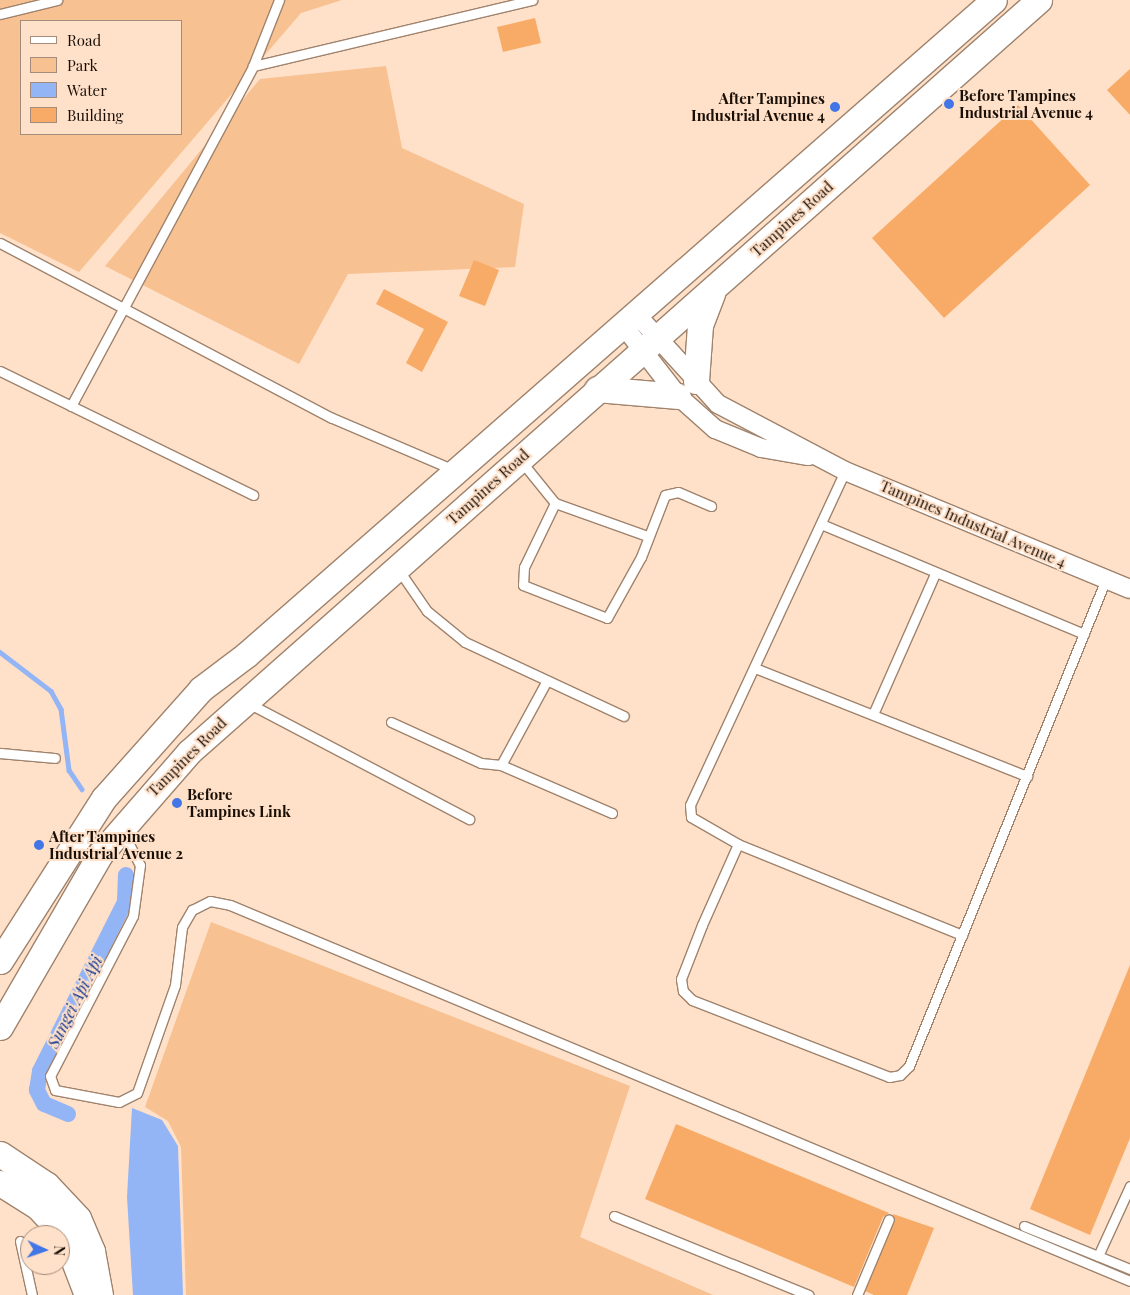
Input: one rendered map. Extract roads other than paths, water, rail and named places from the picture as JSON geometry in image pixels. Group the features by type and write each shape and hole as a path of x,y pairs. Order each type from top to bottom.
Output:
{"main road":[{"name":"Tampines Road","path":"0,959 104,798 201,689 457,472 994,0"},
{"name":"Tampines Road","path":"0,1027 120,827 243,700 398,569 519,458 1039,0"},
{"path":"597,389 687,388 700,325 712,290"},
{"path":"0,1154 47,1185 78,1218 92,1251 100,1295"},
{"path":"5,1189 38,1207 64,1235 87,1295"}],"street":[{"name":"Tampines Industrial Avenue 4","path":"629,320 687,388 715,429 761,448 816,458"},
{"name":"Tampines Industrial Avenue 4","path":"687,388 770,428 816,458 1130,590"}],"lane":[{"path":"0,14 42,2 57,0"},
{"path":"70,406 122,304 253,66 279,0"},
{"path":"253,66 532,0"},
{"path":"0,243 122,304 332,418 457,472"},
{"path":"0,371 253,495"},
{"path":"519,458 555,503 648,536"},
{"path":"845,471 690,805 691,817 697,825 738,844 962,935"},
{"path":"555,503 524,567 523,585 597,617 607,618 614,612 665,495 671,491 711,506"},
{"path":"820,524 935,574 1084,634"},
{"path":"398,569 426,610 464,642 546,682 624,716"},
{"path":"874,712 935,574"},
{"path":"738,844 681,979 683,991 692,1000 889,1078 900,1075 909,1066 1106,580"},
{"path":"755,668 874,712 1027,776"},
{"path":"501,765 546,682"},
{"path":"243,700 469,819"},
{"path":"391,722 481,763 501,765 612,813"},
{"path":"0,752 54,758"},
{"path":"120,827 140,865 138,893 133,916 50,1076 55,1090 119,1102 137,1094 175,985 182,927 192,910 210,901 239,909 1130,1281"},
{"path":"1098,1256 1130,1186"},
{"path":"614,1216 809,1295"},
{"path":"857,1295 889,1219"},
{"path":"1024,1226 1130,1269"},
{"path":"28,1275 32,1295"}],"water":[{"path":"132,1108 162,1120 178,1146 183,1295 133,1295 127,1197"}],"waterway":[{"name":"Sungei Api Api","path":"0,652 51,691 61,709 69,770 82,789"},
{"name":"Sungei Api Api","path":"68,1114 44,1104 37,1090 40,1071 125,902 126,875"}],"place":[{"name":"Before Tampines Industrial Avenue 4","path":"949,104"},
{"name":"After Tampines Industrial Avenue 4","path":"835,107"},
{"name":"Before Tampines Link","path":"177,803"},
{"name":"After Tampines Industrial Avenue 2","path":"39,845"}]}
